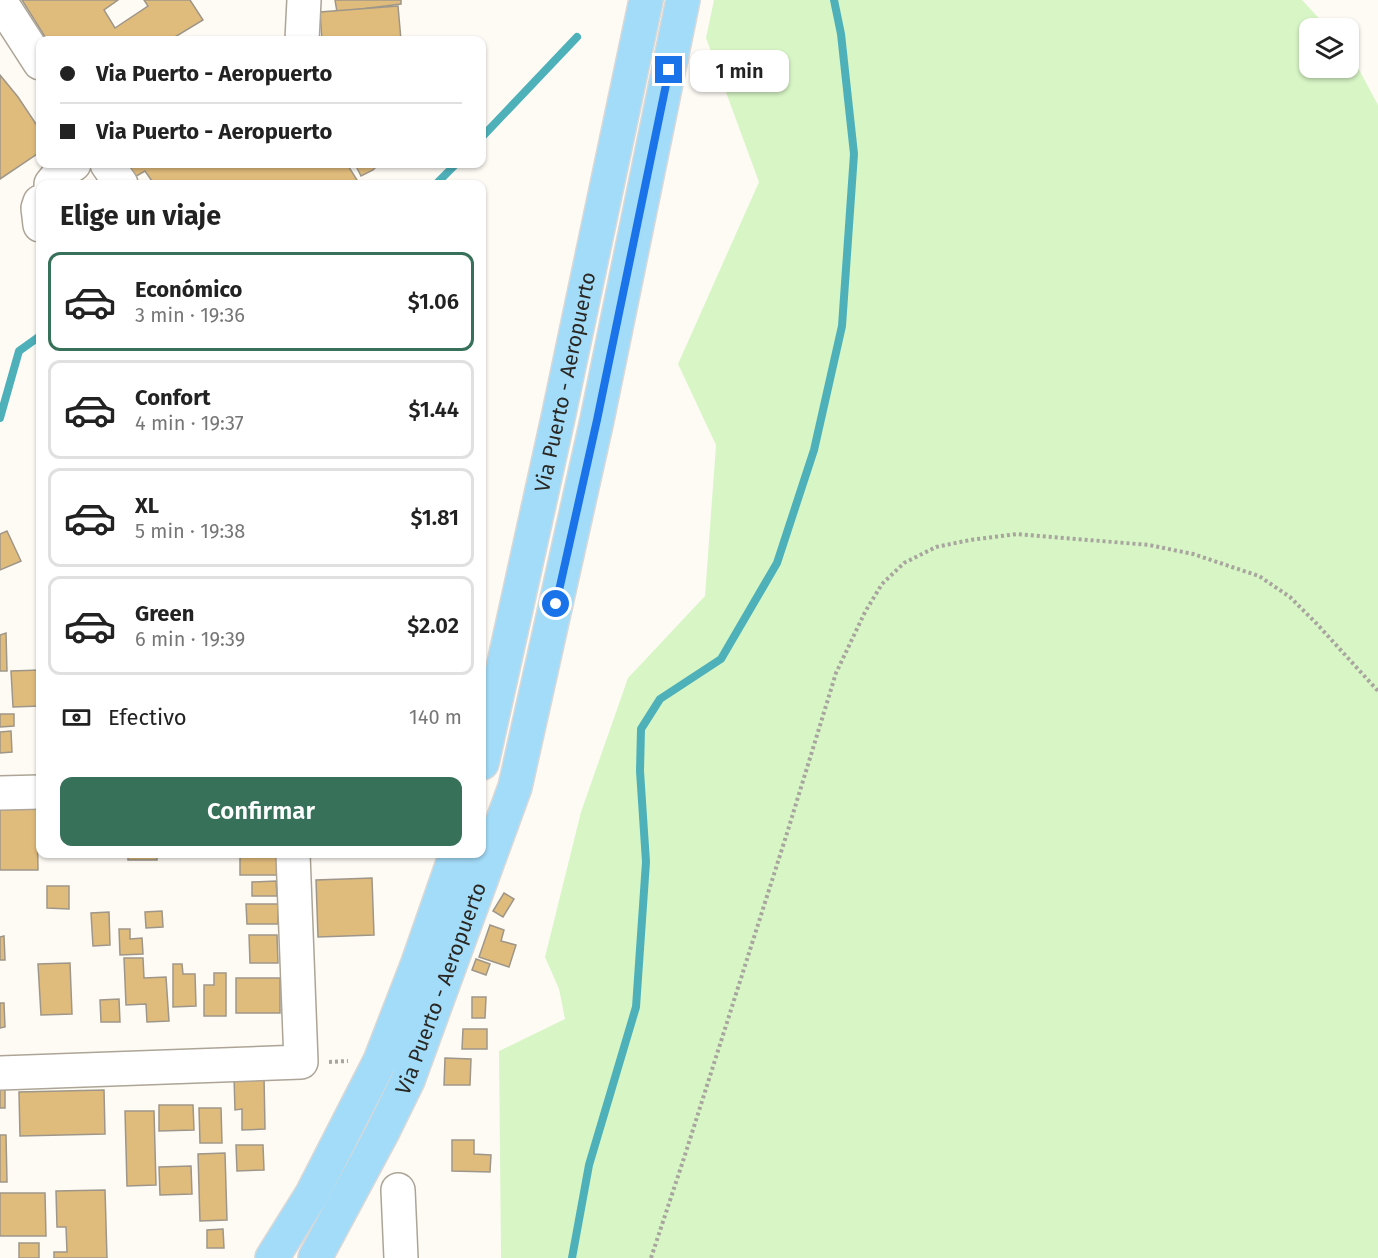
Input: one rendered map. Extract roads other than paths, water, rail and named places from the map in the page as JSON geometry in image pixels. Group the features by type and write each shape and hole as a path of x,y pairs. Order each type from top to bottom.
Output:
{"main road":[{"name":"Via Puerto - Aeropuerto","path":"486,745 646,0"},
{"name":"Via Puerto - Aeropuerto","path":"315,1258 408,1080 515,787 597,420 683,0"},
{"name":"Via Puerto - Aeropuerto","path":"272,1258 312,1194 380,1061 418,963 455,858"}],"street":[{"path":"302,36 304,0"},
{"path":"0,1 36,57"},
{"path":"54,180 68,168"},
{"path":"0,793 36,792"},
{"path":"0,1073 301,1062 293,858"},
{"path":"398,1190 401,1258"}],"waterway":[{"path":"572,1258 589,1165 636,1007 646,862 640,771 641,729 660,699 721,659 777,563 814,450 842,326 854,154 841,34 834,0"},
{"path":"486,133 577,37"},
{"path":"440,180 452,168"},
{"path":"0,418 19,351 36,339"}]}
